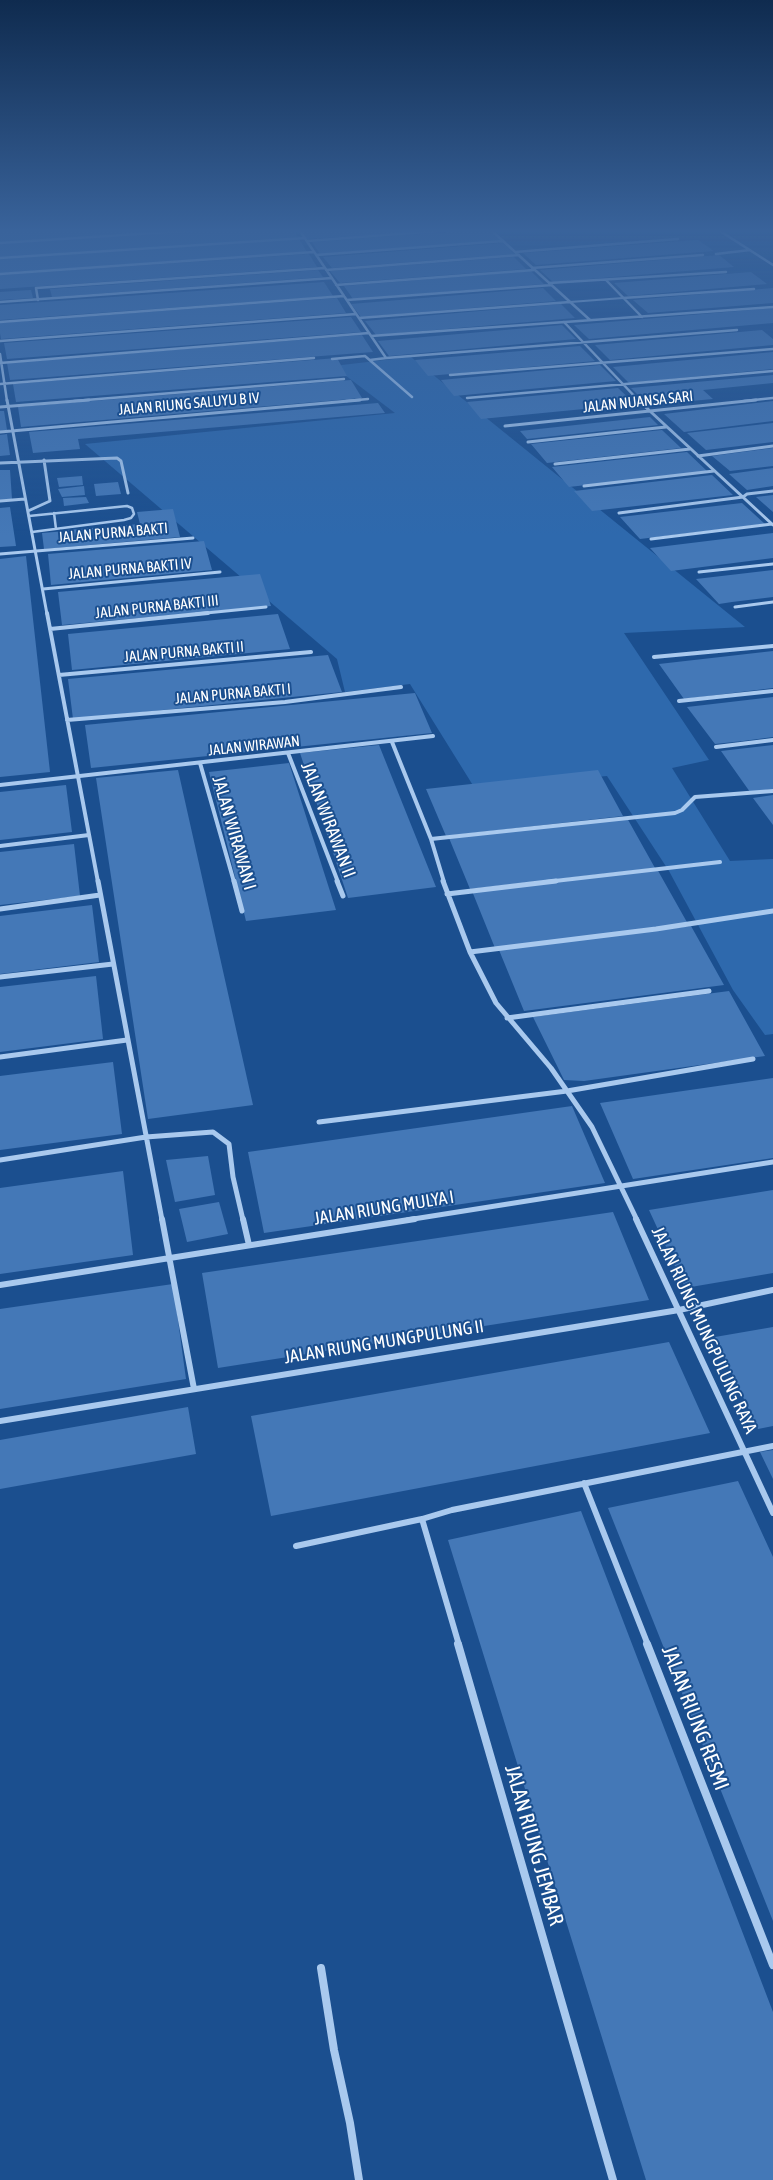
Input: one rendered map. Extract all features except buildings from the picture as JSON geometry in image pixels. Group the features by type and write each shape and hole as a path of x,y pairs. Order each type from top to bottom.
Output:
{"street":[{"path":"0,341 109,333"},
{"path":"1,362 404,333"},
{"path":"574,333 650,412 773,525"},
{"path":"370,360 702,333"},
{"path":"370,335 386,358"},
{"path":"450,375 773,350"},
{"path":"0,354 12,431 194,1389"},
{"path":"332,359 366,356 412,397"},
{"name":"JALAN RIUNG SALUYU B IV","path":"0,384 314,358"},
{"path":"467,398 773,371"},
{"path":"0,407 344,378"},
{"name":"JALAN NUANSA SARI","path":"505,426 773,398"},
{"name":"JALAN RIUNG SALUYU B IV","path":"0,432 368,399"},
{"path":"528,442 666,427"},
{"path":"698,456 773,446"},
{"path":"555,464 690,449"},
{"path":"0,462 117,458 121,461 128,493"},
{"path":"28,511 50,501 44,460"},
{"path":"584,486 714,471"},
{"path":"619,512 743,497 747,494 773,491"},
{"path":"0,501 26,499"},
{"path":"651,539 773,525"},
{"name":"JALAN PURNA BAKTI","path":"0,554 193,538"},
{"path":"699,572 773,564"},
{"name":"JALAN PURNA BAKTI IV","path":"42,589 220,572"},
{"path":"735,607 773,602"},
{"name":"JALAN PURNA BAKTI III","path":"50,629 266,608"},
{"path":"654,657 773,646"},
{"name":"JALAN PURNA BAKTI II","path":"58,675 311,652"},
{"name":"JALAN PURNA BAKTI I","path":"67,720 285,702 401,687"},
{"path":"679,701 773,691"},
{"name":"JALAN WIRAWAN","path":"0,785 78,778 433,736"},
{"path":"716,747 773,740"},
{"name":"JALAN RIUNG MUNGPULUNG RAYA","path":"392,742 431,839 447,894 470,952 496,1003 568,1091 592,1127 773,1513"},
{"name":"JALAN WIRAWAN II","path":"288,753 343,896"},
{"name":"JALAN WIRAWAN I","path":"200,763 242,911"},
{"path":"431,839 675,813 682,810 695,798 773,791"},
{"path":"0,846 89,835"},
{"path":"447,894 720,862"},
{"path":"0,909 100,895"},
{"path":"470,952 656,929 773,911"},
{"path":"0,977 113,964"},
{"path":"508,1018 709,990"},
{"path":"0,1057 127,1040"},
{"path":"319,1122 568,1091 753,1059"},
{"path":"0,1160 146,1137 213,1132 229,1144 233,1177 249,1245"},
{"name":"JALAN RIUNG MULYA I","path":"0,1285 773,1162"},
{"name":"JALAN RIUNG MUNGPULUNG II","path":"0,1421 679,1310 773,1290"},
{"path":"296,1546 422,1519 452,1510 773,1446"},
{"name":"JALAN RIUNG RESMI","path":"584,1483 773,1965"},
{"name":"JALAN RIUNG JEMBAR","path":"422,1519 613,2180"},
{"path":"321,1968 334,2050 350,2123 358,2180"}],"lane":[{"path":"28,516 127,506 132,508 134,514 131,518 124,520 32,532"},
{"path":"54,513 56,529"}],"shaded area":[{"path":"411,357 745,627 624,633 709,760 672,768 730,861 773,859 773,1034 765,1035 733,990 669,871 607,776 474,787 410,684 345,692 337,659 85,444 395,413 333,366"}]}
